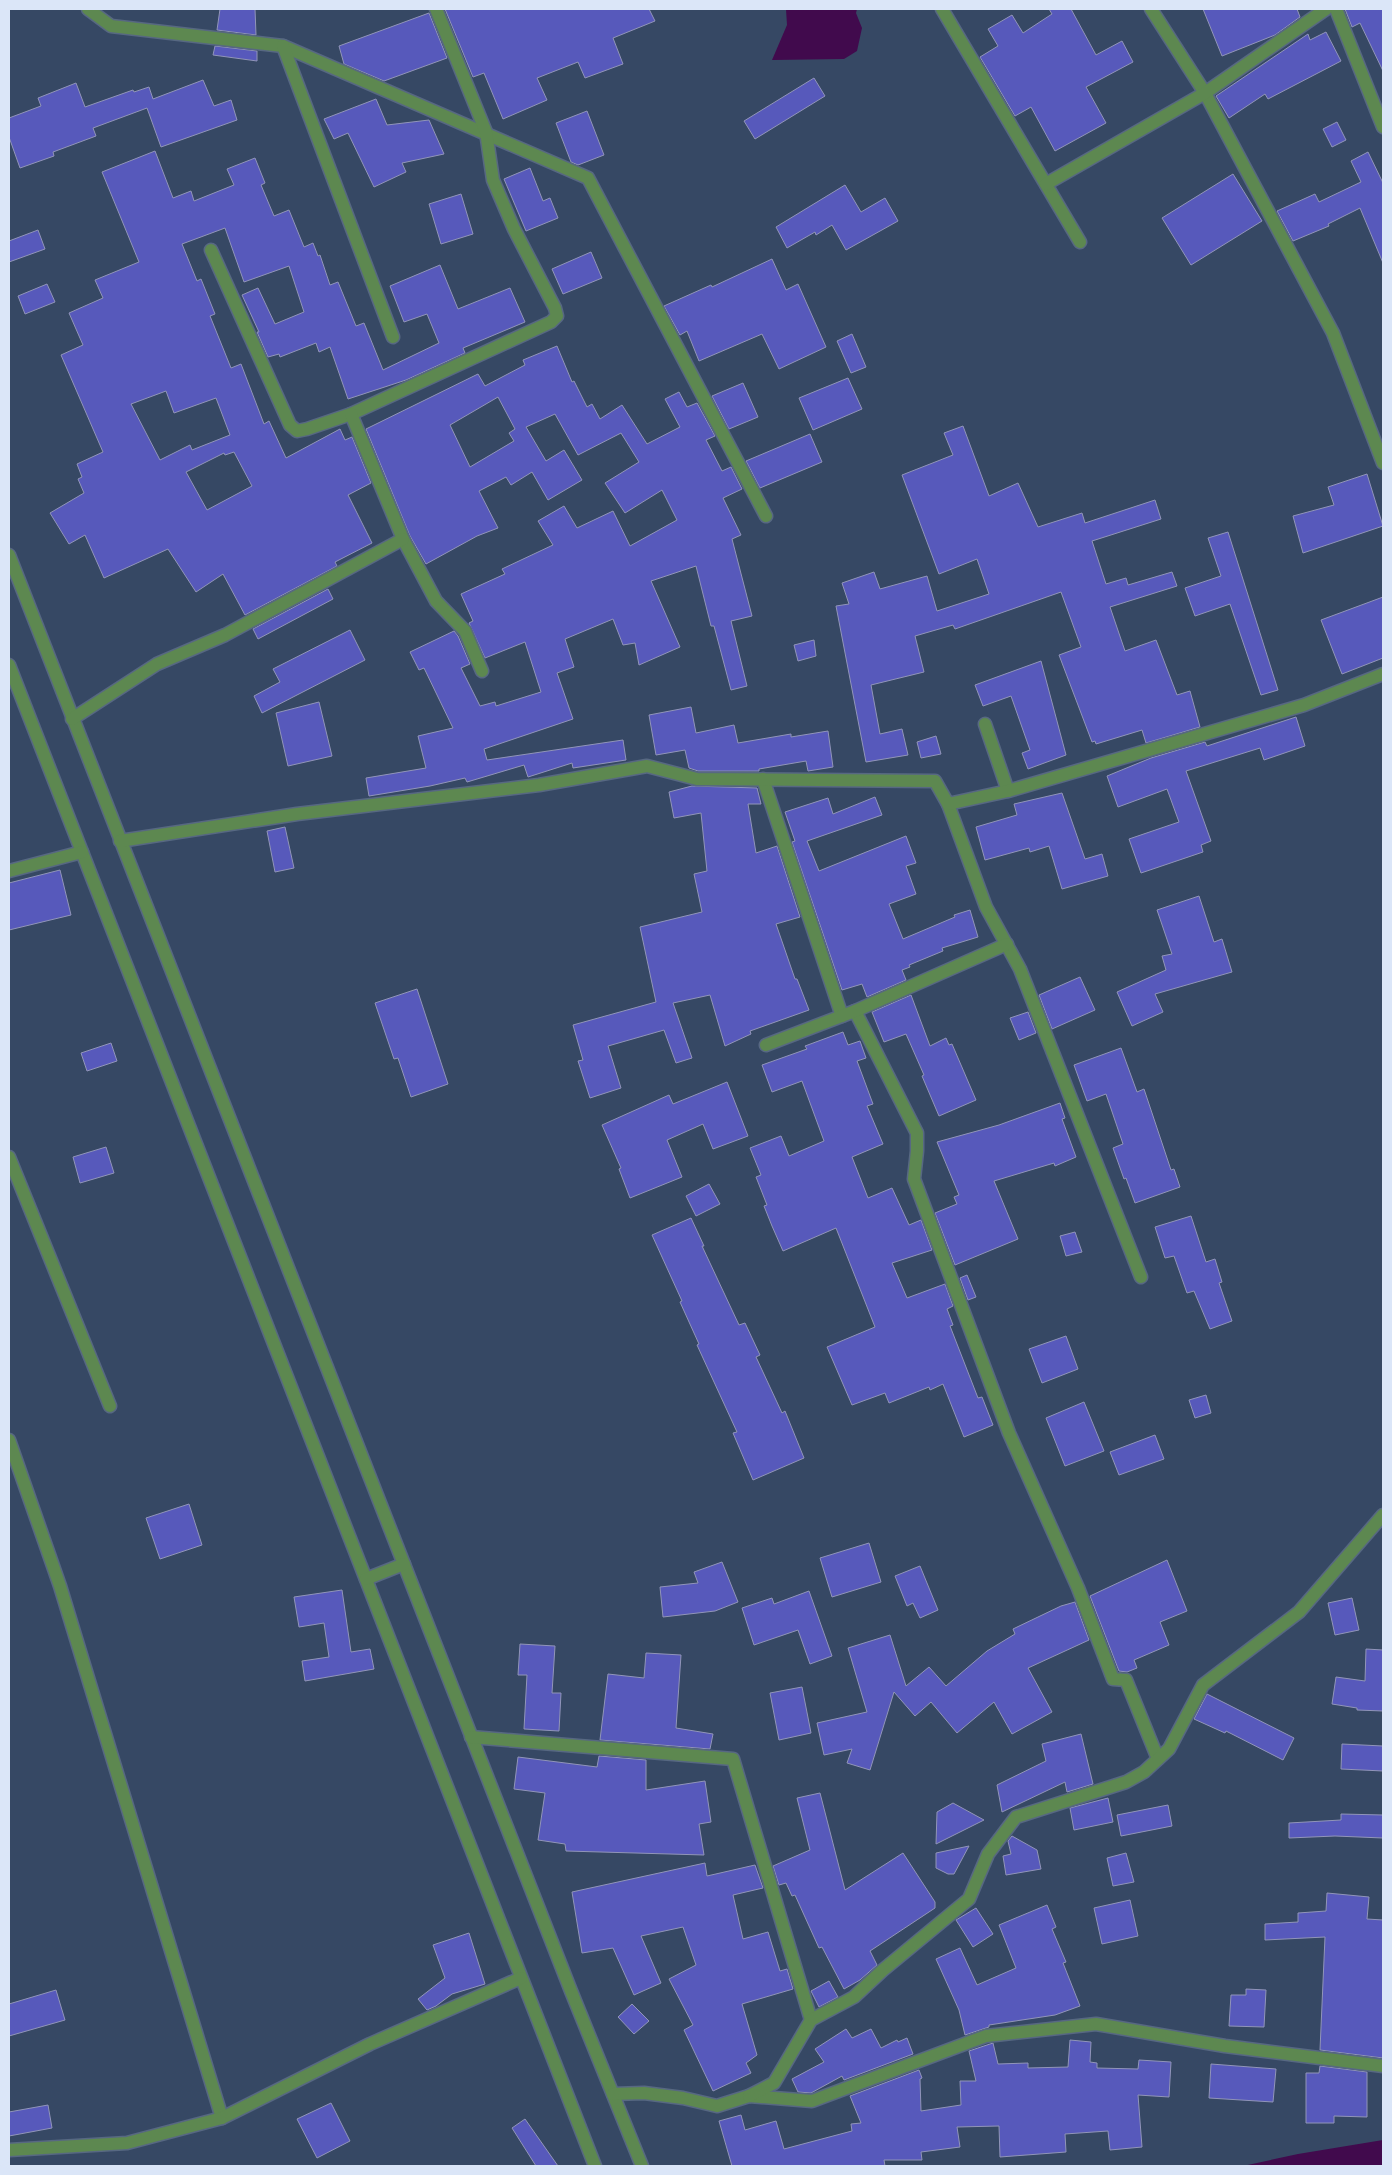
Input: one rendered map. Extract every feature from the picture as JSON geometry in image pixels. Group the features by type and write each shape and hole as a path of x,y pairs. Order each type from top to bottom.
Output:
{"street":[{"path":"88,9 111,26 283,46 486,132 588,178 766,516"},
{"path":"211,250 290,425 297,431 307,430 351,414 551,322 557,316 555,308 514,229 494,180 486,132 436,9"},
{"path":"942,9 1080,242"},
{"path":"1150,9 1205,93 1333,333 1383,463"},
{"path":"1046,184 1205,93 1326,9"},
{"path":"1336,9 1383,127"},
{"path":"283,46 393,337"},
{"path":"351,414 403,539 436,602 465,632 482,671"},
{"path":"72,719 157,664 225,635 403,539"},
{"path":"9,555 642,2166"},
{"path":"9,665 595,2166"},
{"path":"948,804 1008,791 1304,705 1383,674"},
{"path":"986,724 1008,791"},
{"path":"120,841 298,814 529,786 647,766 697,780 935,781 948,804 986,907 1020,968 1141,1277"},
{"path":"763,779 842,1016"},
{"path":"9,871 82,852"},
{"path":"766,1046 855,1011 1006,944"},
{"path":"855,1011 917,1133 914,1178 1009,1433 1078,1588 1113,1679 1126,1680 1158,1759"},
{"path":"9,1157 110,1406"},
{"path":"9,1440 60,1586 222,2118"},
{"path":"613,2094 644,2093 683,2098 717,2106 748,2096 774,2083 812,2020 854,1997 883,1970 968,1899 988,1854 1016,1817 1126,1782 1144,1772 1169,1749 1203,1685 1300,1612 1383,1515"},
{"path":"366,1579 404,1564"},
{"path":"472,1737 733,1759 812,2020"},
{"path":"9,2150 127,2143 222,2118 370,2044 521,1978"},
{"path":"748,2096 812,2101 986,2036 1096,2024 1225,2046 1383,2066"}],"shaded area":[{"path":"786,9 857,9 856,13 862,28 857,51 844,59 772,60 787,25"},
{"path":"1383,2140 1383,2166 1243,2166 1298,2154"}],"building":[{"path":"220,9 255,9 256,35 217,30"},
{"path":"445,9 649,9 655,21 613,38 623,64 585,78 578,62 537,78 547,100 503,119 484,73 473,77"},
{"path":"1049,9 1071,9 1096,55 1122,41 1133,62 1086,87 1106,123 1055,151 1031,107 1015,116 980,57 998,46 988,29 1012,15 1023,33 1052,14"},
{"path":"1203,9 1297,9 1300,17 1275,35 1222,56"},
{"path":"1345,9 1383,9 1383,71 1360,23 1352,27"},
{"path":"429,13 447,58 384,81 344,64 339,46"},
{"path":"1326,32 1341,61 1268,99 1265,94 1229,118 1216,96 1308,34 1310,40"},
{"path":"215,46 257,51 257,61 213,55"},
{"path":"814,78 825,96 755,139 744,121"},
{"path":"203,80 214,106 231,100 237,120 161,147 147,108 93,128 96,136 53,152 54,156 20,168 9,137 9,118 41,106 38,98 76,83 85,107 133,90 134,92 149,87 153,99"},
{"path":"376,99 387,125 429,120 444,154 402,163 406,172 374,187 348,133 334,139 324,119"},
{"path":"587,111 604,155 578,165 571,162 556,123"},
{"path":"1337,122 1346,140 1332,147 1323,129"},
{"path":"155,151 173,198 191,191 194,201 234,185 227,169 255,158 265,183 261,185 274,216 289,210 304,247 313,243 318,256 320,255 330,285 338,282 356,326 364,323 383,370 439,343 427,314 404,322 390,286 440,265 458,309 510,288 525,322 463,348 465,353 406,380 348,399 330,347 319,352 316,343 280,357 279,354 268,357 242,295 258,288 275,324 304,312 289,266 244,282 225,228 182,244 197,281 201,279 215,314 210,316 231,368 241,364 264,424 269,421 286,458 340,429 345,440 352,437 371,483 348,495 372,543 335,562 337,566 245,615 223,574 196,592 168,549 104,578 85,535 69,544 50,513 84,493 78,479 82,477 77,464 103,452 61,355 83,345 69,313 103,298 95,280 139,262 102,172","holes":["166,391 174,413 216,398 230,435 192,450 190,445 160,460 131,404","234,452 252,486 207,510 186,472 224,453 225,455"]},
{"path":"1368,152 1383,183 1383,263 1360,208 1328,224 1329,226 1293,241 1277,211 1315,194 1319,202 1361,182 1351,161"},
{"path":"530,168 543,201 550,198 558,218 526,231 504,179"},
{"path":"1233,174 1262,221 1191,265 1162,218"},
{"path":"845,185 861,212 885,198 898,221 846,250 832,225 816,235 815,232 787,248 776,227"},
{"path":"461,194 473,234 441,244 429,204"},
{"path":"38,230 45,249 9,262 9,241"},
{"path":"591,252 602,278 563,294 552,269"},
{"path":"772,259 786,290 798,284 826,347 779,369 762,334 699,361 687,331 680,335 664,306 711,285 712,287"},
{"path":"47,284 55,302 25,314 18,296"},
{"path":"852,334 866,367 851,373 837,341"},
{"path":"557,346 572,382 574,381 587,407 592,404 600,419 622,405 647,444 680,427 665,399 679,392 687,407 697,403 715,436 706,440 722,471 731,467 742,489 723,498 741,535 732,539 752,616 731,621 747,686 731,690 714,626 711,626 696,566 651,581 680,647 639,665 635,643 623,645 613,619 565,639 574,667 557,673 573,719 484,749 487,760 623,740 626,760 573,768 572,763 528,777 524,765 467,782 465,778 369,796 366,778 426,768 418,736 453,728 424,668 419,670 410,652 454,631 470,664 461,668 480,706 495,702 496,706 541,692 525,642 485,658 469,623 473,621 461,594 505,574 502,569 553,545 538,521 564,506 577,528 613,511 630,546 677,520 662,490 625,513 605,483 639,462 621,433 578,455 555,414 526,427 546,461 564,450 582,480 548,500 532,472 511,485 506,477 479,491 498,528 477,536 426,564 410,536 366,429 478,374 485,386 525,365 523,360","holes":["498,397 515,429 509,433 514,441 470,467 450,425"]},
{"path":"848,378 862,409 813,430 799,398"},
{"path":"743,383 758,417 729,429 712,396"},
{"path":"963,426 989,496 1018,483 1038,527 1082,513 1085,523 1155,500 1161,519 1092,541 1106,584 1126,578 1128,585 1172,572 1177,586 1110,607 1125,651 1156,640 1177,695 1190,691 1200,727 1146,743 1142,730 1096,744 1095,741 1092,742 1059,655 1081,647 1061,592 955,629 953,625 915,636 924,672 871,685 880,734 902,729 908,755 866,762 836,606 849,604 842,583 874,572 880,589 927,576 937,611 989,594 977,559 939,574 902,475 953,455 944,433"},
{"path":"810,434 822,462 760,488 746,461"},
{"path":"1367,474 1383,526 1303,553 1293,516 1334,505 1328,487"},
{"path":"1228,532 1278,690 1261,695 1230,604 1195,616 1185,588 1221,576 1208,538"},
{"path":"328,589 333,599 258,639 253,629"},
{"path":"1383,597 1383,658 1342,674 1321,620"},
{"path":"350,630 365,660 262,713 254,696 280,682 273,669"},
{"path":"814,640 816,656 798,661 794,645"},
{"path":"1041,661 1066,755 1028,769 1022,753 1030,750 1011,696 983,706 975,685"},
{"path":"319,702 332,756 288,766 276,713"},
{"path":"691,707 696,733 734,725 738,743 791,734 791,737 828,731 833,767 808,771 806,761 759,769 759,771 698,771 689,768 685,750 656,755 649,715"},
{"path":"1296,717 1305,746 1264,760 1260,748 1186,771 1211,841 1201,845 1203,852 1141,873 1129,839 1179,822 1167,789 1118,807 1107,776 1151,758 1205,742 1207,746"},
{"path":"936,736 941,754 921,758 917,742"},
{"path":"692,786 757,788 761,804 748,804 756,853 777,846 800,917 776,924 795,979 797,979 809,1010 750,1031 751,1034 725,1046 710,995 673,1003 692,1058 676,1063 664,1030 608,1046 621,1088 590,1098 578,1061 583,1060 573,1025 656,1002 640,927 702,912 694,874 707,871 701,813 674,818 669,792"},
{"path":"1062,793 1085,859 1102,854 1108,876 1062,889 1049,846 1030,852 1029,848 985,860 976,827 1017,815 1014,804"},
{"path":"875,797 882,815 807,841 819,871 906,836 916,863 906,866 916,894 889,904 903,939 955,917 954,915 970,910 978,937 942,948 943,951 909,965 910,967 902,970 906,980 867,997 862,984 842,990 792,842 795,841 785,812 828,798 833,814"},
{"path":"285,827 294,868 275,872 267,831"},
{"path":"60,870 71,915 9,930 9,883"},
{"path":"1199,896 1214,942 1222,939 1232,972 1155,994 1163,1012 1132,1026 1117,992 1166,970 1162,956 1172,954 1157,910"},
{"path":"1080,977 1095,1010 1052,1029 1039,995"},
{"path":"417,989 448,1084 411,1097 398,1058 394,1059 375,1003"},
{"path":"911,995 930,1046 946,1038 949,1045 952,1044 976,1100 939,1116 906,1034 884,1042 872,1012"},
{"path":"1028,1012 1036,1033 1019,1040 1010,1018"},
{"path":"843,1032 848,1045 860,1041 866,1058 857,1061 873,1104 867,1106 883,1144 852,1157 868,1198 892,1188 909,1225 921,1220 932,1250 892,1263 907,1298 945,1284 953,1306 947,1309 953,1325 950,1326 978,1398 982,1397 993,1425 964,1437 943,1384 930,1390 929,1387 889,1403 885,1393 852,1405 827,1347 875,1327 836,1228 783,1251 764,1206 767,1205 756,1177 761,1175 750,1148 781,1136 789,1156 824,1141 802,1081 772,1092 762,1065 807,1049 805,1046"},
{"path":"111,1043 117,1061 87,1071 81,1053"},
{"path":"1121,1048 1137,1092 1144,1089 1171,1170 1174,1169 1180,1187 1135,1203 1113,1148 1123,1144 1106,1094 1087,1101 1074,1065"},
{"path":"727,1082 748,1136 713,1149 703,1124 667,1140 682,1177 630,1198 619,1169 621,1168 602,1125 669,1095 673,1104"},
{"path":"1060,1103 1065,1118 1062,1119 1076,1157 1055,1166 1054,1163 994,1181 1018,1239 955,1265 935,1213 957,1204 954,1197 959,1195 937,1142 999,1125"},
{"path":"106,1147 114,1173 80,1183 73,1157"},
{"path":"709,1184 720,1204 696,1216 686,1196"},
{"path":"1191,1216 1206,1262 1215,1259 1222,1282 1219,1283 1232,1321 1210,1329 1194,1291 1187,1293 1174,1256 1165,1258 1155,1227"},
{"path":"691,1218 739,1325 745,1323 760,1355 756,1357 782,1413 785,1411 804,1458 753,1480 733,1433 737,1432 697,1345 699,1344 680,1302 682,1301 652,1235"},
{"path":"1075,1232 1082,1252 1066,1256 1060,1236"},
{"path":"967,1275 976,1297 968,1300 960,1278"},
{"path":"1066,1336 1078,1369 1042,1383 1029,1349"},
{"path":"1206,1395 1211,1413 1195,1418 1189,1400"},
{"path":"1084,1402 1104,1451 1065,1466 1046,1418"},
{"path":"1155,1435 1164,1459 1119,1475 1110,1452"},
{"path":"189,1504 202,1545 160,1559 146,1518"},
{"path":"869,1543 881,1582 832,1597 820,1558"},
{"path":"1167,1560 1187,1611 1160,1622 1169,1645 1134,1660 1137,1668 1127,1672 1119,1671 1090,1596"},
{"path":"722,1562 738,1602 715,1611 663,1617 660,1587 698,1583 694,1572"},
{"path":"920,1566 938,1610 920,1618 913,1603 907,1606 895,1576"},
{"path":"342,1590 351,1652 370,1649 374,1669 305,1681 302,1661 329,1657 324,1623 299,1627 294,1597"},
{"path":"809,1591 832,1656 810,1664 798,1630 754,1645 742,1608 772,1598 774,1604"},
{"path":"1352,1598 1359,1630 1335,1635 1328,1603"},
{"path":"1075,1602 1089,1640 1028,1668 1052,1712 1012,1734 994,1702 957,1733 931,1702 915,1716 894,1692 870,1770 847,1763 852,1749 824,1755 817,1723 867,1712 848,1648 890,1635 906,1686 929,1667 946,1686 987,1651 1015,1634 1013,1629 1061,1606"},
{"path":"520,1644 555,1646 552,1693 561,1693 559,1731 524,1729 527,1675 518,1675"},
{"path":"1366,1649 1383,1650 1383,1711 1357,1710 1357,1708 1332,1704 1336,1677 1365,1681"},
{"path":"646,1653 681,1655 676,1728 713,1734 710,1749 600,1740 608,1674 644,1678"},
{"path":"802,1687 811,1733 779,1740 770,1693"},
{"path":"1207,1694 1294,1738 1283,1760 1226,1731 1225,1733 1194,1719"},
{"path":"1081,1734 1093,1784 1067,1792 1065,1782 1002,1812 997,1785 1046,1761 1042,1744"},
{"path":"1342,1744 1383,1746 1383,1771 1341,1769"},
{"path":"599,1756 646,1760 646,1790 705,1781 711,1822 699,1824 704,1855 566,1851 565,1844 538,1840 545,1793 514,1789 518,1757 597,1767"},
{"path":"820,1793 845,1890 903,1853 935,1902 935,1908 870,1951 877,1965 860,1980 844,1989 822,1947 819,1948 795,1895 792,1896 786,1883 779,1885 773,1866 810,1850 797,1798"},
{"path":"1108,1798 1113,1822 1074,1830 1070,1808"},
{"path":"953,1803 984,1820 936,1844 937,1812"},
{"path":"1168,1805 1172,1826 1121,1836 1117,1815"},
{"path":"1341,1814 1383,1815 1383,1838 1335,1836 1289,1838 1289,1823 1341,1820"},
{"path":"1012,1836 1037,1850 1041,1869 1006,1875 1003,1856 1011,1854 1008,1841"},
{"path":"969,1846 954,1874 948,1874 936,1868 936,1853"},
{"path":"1126,1853 1134,1882 1113,1886 1107,1858"},
{"path":"705,1863 707,1876 755,1865 763,1888 733,1895 743,1939 768,1932 780,1971 787,1969 793,1989 742,2004 757,2055 746,2063 751,2073 713,2091 684,2030 693,2025 669,1979 696,1965 683,1927 641,1936 661,1983 634,1995 613,1948 582,1953 572,1892"},
{"path":"1327,1893 1369,1897 1367,1919 1383,1920 1383,2058 1320,2050 1325,1937 1265,1940 1265,1924 1298,1922 1298,1913 1326,1911"},
{"path":"1130,1900 1138,1936 1102,1944 1094,1908"},
{"path":"1047,1905 1056,1927 1052,1929 1066,1962 1063,1963 1080,2006 1055,2015 989,2025 989,2027 965,2035 959,2010 936,1959 960,1948 977,1985 1016,1968 999,1925"},
{"path":"976,1908 993,1934 973,1947 956,1920"},
{"path":"469,1933 485,1984 452,1994 427,2010 418,1999 445,1978 433,1945"},
{"path":"829,1981 838,1997 819,2007 811,1991"},
{"path":"1246,1989 1266,1990 1264,2027 1229,2026 1231,1995 1246,1995"},
{"path":"56,1990 65,2020 9,2036 9,2004"},
{"path":"632,2004 649,2021 634,2034 618,2017"},
{"path":"846,2029 852,2038 871,2029 881,2048 897,2040 898,2042 907,2038 913,2054 844,2080 842,2076 811,2093 798,2092 792,2079 824,2062 815,2049"},
{"path":"1070,2040 1091,2042 1090,2062 1097,2063 1097,2068 1138,2069 1139,2060 1171,2062 1169,2097 1138,2095 1142,2147 1110,2150 1108,2131 1065,2134 1066,2152 1000,2157 999,2126 957,2127 960,2147 921,2152 922,2160 884,2160 885,2166 732,2166 719,2121 741,2115 745,2130 776,2121 784,2149 852,2131 851,2124 861,2123 850,2096 919,2070 922,2078 920,2079 921,2111 961,2105 960,2081 976,2081 969,2051 993,2043 998,2064 1028,2063 1028,2068 1068,2067"},
{"path":"1211,2064 1276,2069 1273,2102 1209,2098"},
{"path":"1320,2066 1367,2072 1367,2117 1334,2116 1334,2123 1306,2123 1306,2073 1319,2073"},
{"path":"331,2103 350,2141 317,2158 297,2119"},
{"path":"48,2105 52,2128 9,2136 9,2112"},
{"path":"525,2119 558,2166 536,2166 512,2128"}]}
